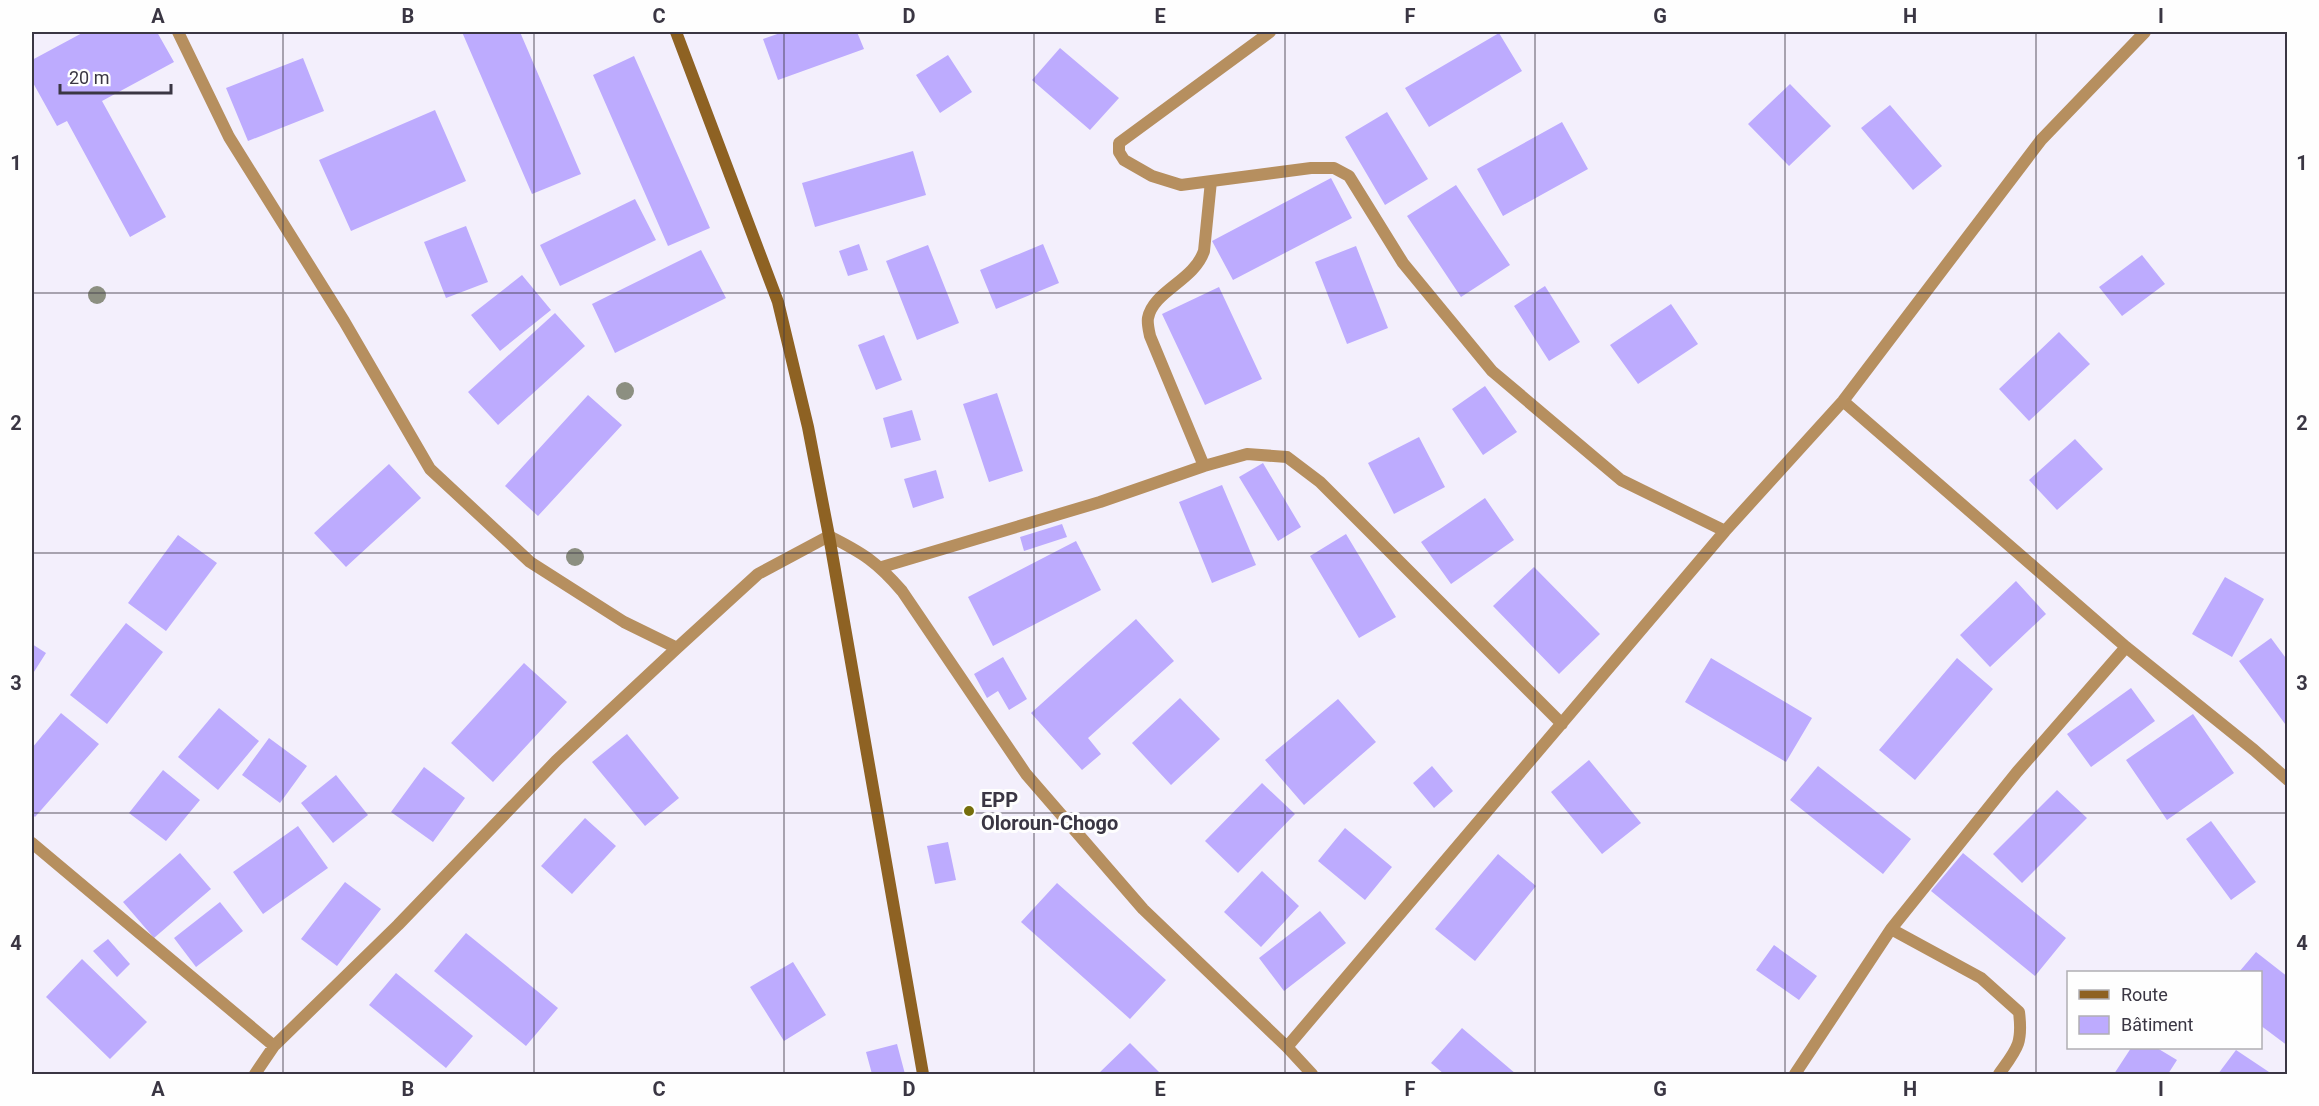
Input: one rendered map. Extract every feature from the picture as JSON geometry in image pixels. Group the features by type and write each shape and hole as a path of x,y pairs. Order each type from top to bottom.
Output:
{"street":[{"path":"178,32 229,137 344,321 430,469 530,562 624,622 677,648"},
{"path":"676,32 778,302 808,428 923,1074"},
{"path":"1270,32 1119,142 1119,152 1124,160 1152,176 1181,185 1311,168 1334,168 1349,176 1403,263 1492,372 1621,480 1725,531"},
{"path":"1287,1047 1725,531 1843,401 2041,140 2145,32"},
{"path":"1204,466 1150,336 1147,319 1153,304 1191,273 1201,260 1204,251 1211,181"},
{"path":"1843,401 2126,647 2288,780"},
{"path":"882,567 1100,502 1204,466 1247,454 1287,457 1320,482 1562,724"},
{"path":"255,1074 274,1046 398,926 556,761 758,574 829,536"},
{"path":"829,536 882,567 902,591 1026,774 1143,909 1287,1047 1312,1074"},
{"path":"1795,1074 1891,929 2017,772 2126,647"},
{"path":"32,843 274,1046"},
{"path":"1891,929 1981,978 2019,1012 2022,1034 2013,1054 1999,1074"}],"building":[{"path":"84,32 157,32 174,62 102,101 166,217 130,237 67,121 57,126 32,81 32,60"},
{"path":"462,32 520,32 581,174 532,194"},
{"path":"783,32 857,32 864,49 778,80 763,39"},
{"path":"1499,33 1522,71 1429,127 1405,88"},
{"path":"1060,48 1119,98 1090,130 1032,80"},
{"path":"948,55 972,92 940,113 916,75"},
{"path":"634,56 710,228 668,246 593,75"},
{"path":"303,58 324,111 248,141 226,88"},
{"path":"1790,84 1831,126 1789,166 1748,124"},
{"path":"1890,105 1942,166 1913,190 1861,128"},
{"path":"435,110 466,181 351,231 319,160"},
{"path":"1387,112 1428,179 1385,205 1345,137"},
{"path":"1562,122 1588,169 1503,216 1477,169"},
{"path":"913,151 926,195 815,227 802,183"},
{"path":"1331,178 1352,218 1233,280 1212,241"},
{"path":"1456,185 1510,265 1461,297 1407,216"},
{"path":"635,199 656,240 560,286 540,245"},
{"path":"466,226 488,282 446,298 424,242"},
{"path":"859,244 868,270 848,276 839,251"},
{"path":"1043,244 1059,283 996,309 980,270"},
{"path":"928,245 959,323 917,340 886,261"},
{"path":"1356,246 1388,328 1347,344 1315,262"},
{"path":"701,250 726,298 615,353 592,304"},
{"path":"2142,255 2165,284 2122,316 2099,287"},
{"path":"522,275 551,310 500,351 471,315"},
{"path":"1545,286 1580,342 1549,361 1514,306"},
{"path":"1219,287 1262,379 1205,405 1162,314"},
{"path":"1671,304 1698,344 1638,384 1610,345"},
{"path":"555,313 585,346 498,425 468,392"},
{"path":"2059,332 2090,364 2029,421 1999,389"},
{"path":"884,335 902,380 876,390 858,345"},
{"path":"1485,386 1517,432 1483,455 1452,409"},
{"path":"997,393 1023,471 989,482 963,404"},
{"path":"588,395 622,425 538,516 505,486"},
{"path":"912,410 921,440 891,448 883,418"},
{"path":"1419,437 1445,487 1394,514 1368,463"},
{"path":"2075,439 2103,469 2057,510 2029,480"},
{"path":"1263,463 1301,527 1278,541 1239,477"},
{"path":"389,464 421,498 346,567 314,533"},
{"path":"936,470 944,498 913,508 904,479"},
{"path":"1222,485 1256,565 1212,583 1179,502"},
{"path":"1485,498 1514,540 1451,584 1421,542"},
{"path":"1062,524 1067,537 1024,551 1020,537"},
{"path":"1346,534 1396,617 1359,638 1310,556"},
{"path":"178,535 217,563 166,631 128,603"},
{"path":"1076,541 1101,590 993,646 968,597"},
{"path":"1534,567 1600,634 1559,674 1493,606"},
{"path":"2225,577 2264,599 2232,657 2192,634"},
{"path":"2016,581 2046,614 1990,667 1960,635"},
{"path":"1136,619 1174,661 1088,738 1101,754 1082,770 1031,713"},
{"path":"126,623 163,652 107,724 70,695"},
{"path":"2271,638 2288,661 2288,728 2239,661"},
{"path":"32,644 46,653 32,675"},
{"path":"1003,657 1027,699 1009,710 998,691 987,698 974,674"},
{"path":"1711,658 1812,718 1786,762 1685,702"},
{"path":"1957,658 1993,689 1915,780 1879,750"},
{"path":"524,663 567,702 493,782 451,743"},
{"path":"2131,688 2155,721 2091,767 2067,734"},
{"path":"1180,698 1220,739 1171,785 1132,743"},
{"path":"1338,699 1376,742 1304,805 1265,760"},
{"path":"219,708 259,741 218,790 178,757"},
{"path":"61,713 99,744 35,817 32,814 32,748"},
{"path":"2193,714 2234,773 2167,820 2126,760"},
{"path":"627,734 679,798 645,826 592,762"},
{"path":"269,738 307,766 280,803 242,775"},
{"path":"1589,760 1641,823 1602,854 1551,792"},
{"path":"1432,766 1453,791 1434,808 1413,783"},
{"path":"1818,766 1911,839 1883,874 1790,800"},
{"path":"424,767 465,798 433,842 391,812"},
{"path":"163,770 200,800 166,841 129,813"},
{"path":"336,775 368,815 333,843 301,803"},
{"path":"1262,783 1295,814 1238,873 1205,841"},
{"path":"2057,790 2087,818 2022,883 1993,854"},
{"path":"585,818 616,846 572,894 541,866"},
{"path":"2211,821 2256,882 2231,900 2186,839"},
{"path":"298,826 328,868 263,914 233,872"},
{"path":"1345,828 1392,867 1365,900 1318,861"},
{"path":"948,842 956,880 935,884 927,846"},
{"path":"180,853 211,889 154,938 123,902"},
{"path":"1963,853 2066,938 2035,976 1931,891"},
{"path":"1498,854 1536,886 1475,961 1435,929"},
{"path":"1262,871 1299,906 1261,947 1224,912"},
{"path":"345,882 381,909 337,966 301,939"},
{"path":"1057,883 1166,980 1130,1019 1021,922"},
{"path":"220,902 243,931 196,967 174,938"},
{"path":"1320,911 1346,943 1284,991 1259,958"},
{"path":"466,933 558,1008 526,1046 434,971"},
{"path":"108,939 130,964 117,977 93,951"},
{"path":"1774,945 1817,976 1799,1000 1756,970"},
{"path":"2256,952 2288,977 2288,1046 2262,1026 2262,971 2240,971"},
{"path":"82,959 147,1022 110,1059 46,997"},
{"path":"793,962 826,1015 784,1041 750,987"},
{"path":"396,973 473,1036 446,1068 369,1005"},
{"path":"1462,1028 1516,1074 1444,1074 1431,1063"},
{"path":"1130,1043 1161,1074 1098,1074"},
{"path":"897,1044 905,1074 872,1074 866,1052"},
{"path":"2130,1049 2159,1049 2177,1060 2168,1074 2114,1074"},
{"path":"2236,1050 2272,1074 2218,1074"}],"place":[{"name":"EPP Oloroun-Chogo","path":"969,811"}]}
